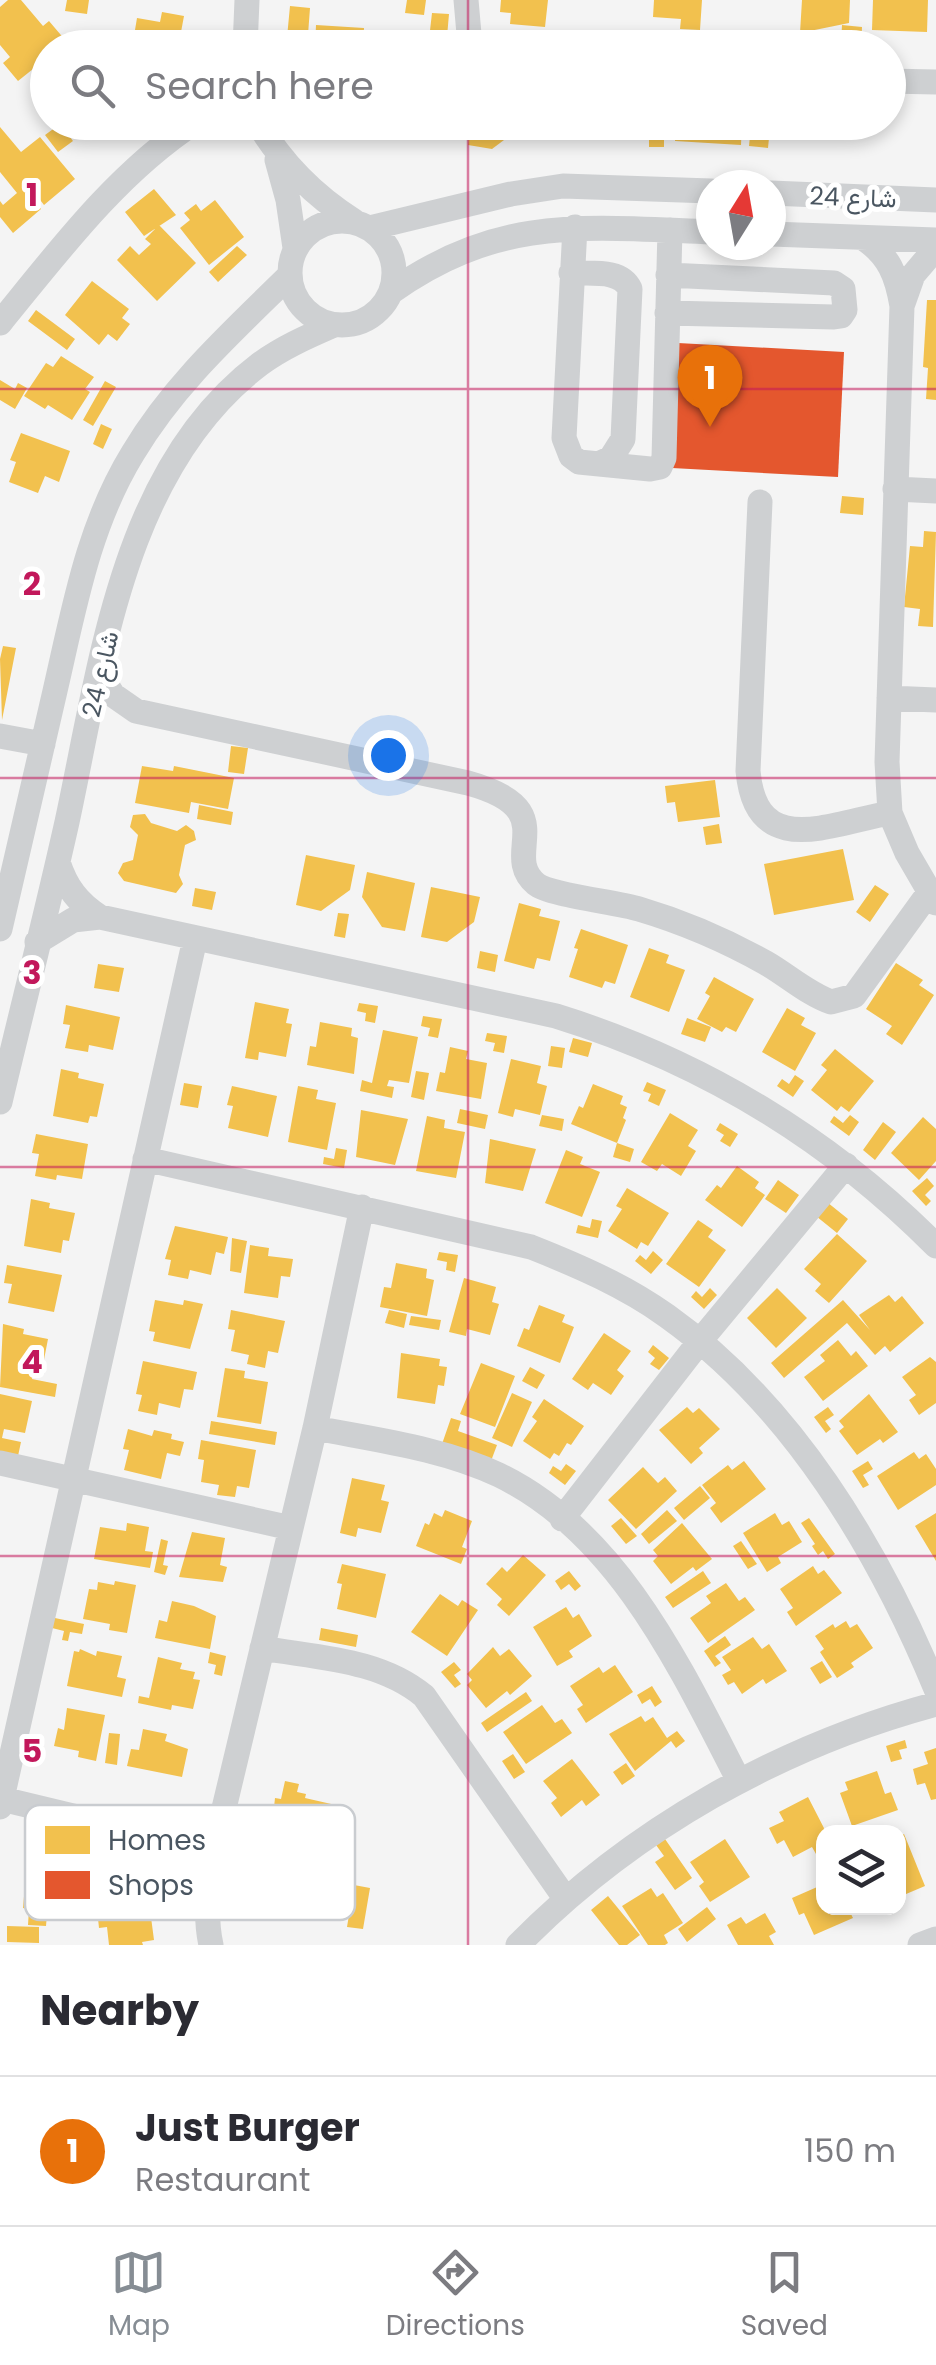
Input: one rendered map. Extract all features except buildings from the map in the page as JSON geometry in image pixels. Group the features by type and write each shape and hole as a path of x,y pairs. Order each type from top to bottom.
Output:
{"street":[{"path":"246,30 247,0"},
{"path":"466,0 469,30"},
{"path":"906,81 936,82"},
{"path":"0,323 120,184 171,140"},
{"path":"268,140 304,184 390,250 394,278 391,292 382,307 368,318 334,325 320,321 298,303 289,276 295,248 288,200 274,151"},
{"path":"295,248 305,234 336,220 362,225 563,186 696,190"},
{"name":"شارع 24","path":"786,194 936,200"},
{"path":"391,292 424,268 466,250 527,232 574,227 696,231"},
{"path":"574,227 564,438 572,456 580,462 650,469 660,467 664,458 670,230"},
{"name":"شارع 24","path":"786,235 936,244"},
{"path":"99,673 113,695 136,710 468,783 506,797 524,817 523,859 537,886 598,898 675,921 749,954 832,1002 854,996 932,898 890,813 887,762 902,306 888,259 864,238"},
{"path":"902,306 912,276 936,244"},
{"path":"571,273 619,276 628,283 623,439 611,458 598,464"},
{"path":"667,313 834,318 844,310 844,292 834,283 668,275"},
{"name":"شارع 24","path":"0,929 81,576 116,483 169,400 212,350 289,276"},
{"name":"شارع 24","path":"0,1102 99,673 132,552 160,490 195,431 228,392 263,362 334,325"},
{"path":"623,439 634,456 650,469"},
{"path":"895,489 936,491"},
{"path":"760,502 748,771 752,799 764,819 787,830 890,813"},
{"path":"889,698 936,700"},
{"path":"0,736 43,744"},
{"path":"58,862 68,888 100,917 556,1016 604,1031 712,1079 805,1135 896,1206 936,1246"},
{"path":"37,942 60,926 100,917"},
{"path":"1,1803 195,939"},
{"path":"146,1159 513,1242 584,1268 633,1294 700,1341 763,1401 830,1492 888,1588 936,1689"},
{"path":"562,1519 700,1341 846,1165"},
{"path":"225,1805 315,1428 362,1207"},
{"path":"315,1428 452,1458 500,1476 562,1519 618,1574 648,1617 678,1663 739,1781"},
{"path":"0,1464 291,1528"},
{"path":"262,1648 385,1671 406,1681 424,1696 564,1898"},
{"path":"518,1945 564,1898 639,1843 739,1781 826,1740 936,1704"},
{"path":"207,1920 211,1945"},
{"path":"920,1945 936,1939"}],"place":[{"name":"Just Burger","path":"710,427"}]}
